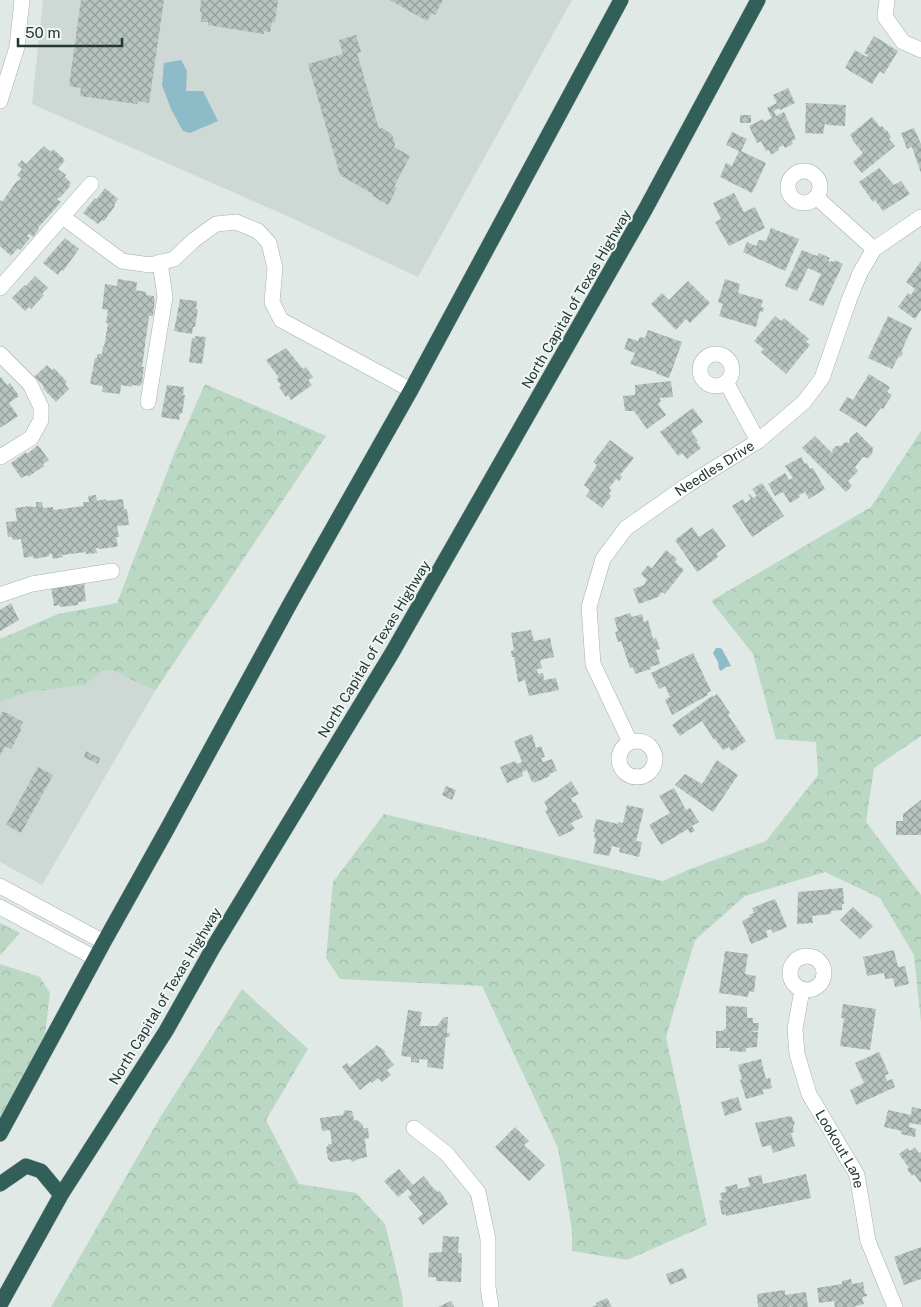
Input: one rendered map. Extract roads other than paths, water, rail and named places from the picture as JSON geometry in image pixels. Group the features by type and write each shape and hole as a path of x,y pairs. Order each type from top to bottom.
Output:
{"highway":[{"path":"0,1134 291,602 410,390 621,0"},
{"name":"North Capital of Texas Highway","path":"0,1305 62,1195 166,1031 214,946 392,653 645,210 758,0"},
{"path":"0,1184 26,1166 41,1171 62,1195"}],"street":[{"path":"0,100 17,47 22,0"},
{"path":"887,0 885,17 903,42 921,50"},
{"path":"0,288 91,184"},
{"path":"816,197 874,249"},
{"path":"64,217 122,261 150,264 174,259 194,240 216,224 236,222 258,231 269,243 275,268 272,302 281,320 410,390"},
{"name":"Needles Drive","path":"630,742 594,664 589,607 603,559 626,528 686,486 758,441 804,402 822,378 849,300 860,273 874,249 921,218"},
{"path":"148,402 165,298 160,262"},
{"path":"0,354 30,384 41,407 41,420 31,438 0,458"},
{"path":"726,382 758,441"},
{"path":"0,595 32,584 112,571"},
{"path":"0,886 104,942"},
{"path":"0,907 95,958"},
{"name":"Lookout Lane","path":"802,990 795,1029 798,1054 809,1094 857,1175 868,1240 895,1307"},
{"path":"414,1128 447,1154 478,1192 488,1239 488,1287 491,1307"}],"water":[{"path":"181,60 187,71 186,91 203,91 218,121 190,133 183,131 171,109 162,85 164,63"},
{"path":"716,648 722,649 731,666 721,671 713,653"}]}
